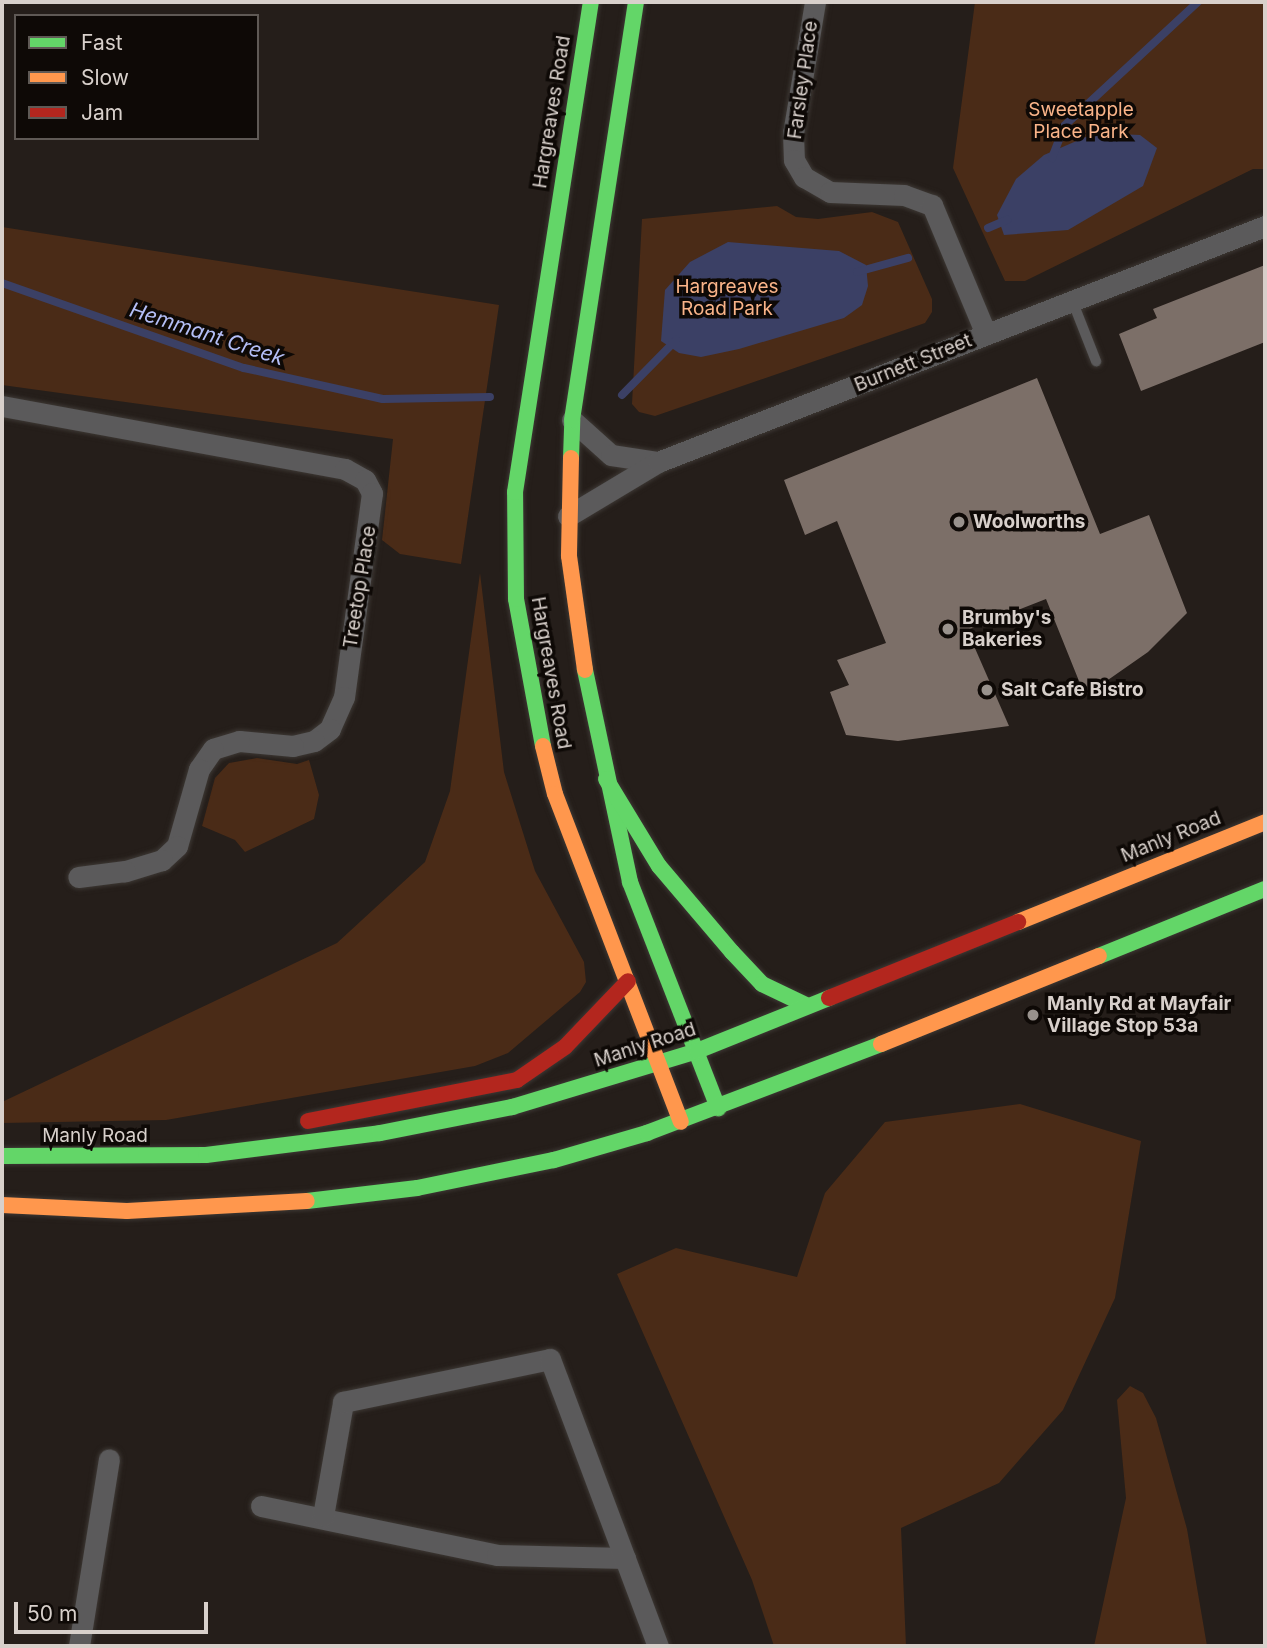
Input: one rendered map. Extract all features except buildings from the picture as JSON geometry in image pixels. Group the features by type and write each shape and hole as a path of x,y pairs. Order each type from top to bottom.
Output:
{"main road":[{"name":"Hargreaves Road","path":"590,2 521,442 514,549 523,658 544,757 681,1122"},
{"name":"Hargreaves Road","path":"636,2 572,420 568,516 574,600 606,779 630,882 718,1108"},
{"path":"606,779 659,866 732,952 762,984 808,1006"},
{"name":"Manly Road","path":"2,1156 149,1158 268,1149 380,1133 512,1107 697,1051 1265,822"},
{"path":"2,1205 127,1211 314,1201 487,1175 681,1122 1265,889"},
{"path":"268,1149 306,1121 517,1080 565,1047 628,981"}],"street":[{"name":"Farsley Place","path":"815,2 793,133 794,160 804,177 830,192 904,195 932,205 986,334"},
{"name":"Burnett Street","path":"568,516 658,463 1265,226"},
{"name":"Treetop Place","path":"2,406 345,469 365,480 372,493 344,697 330,729 314,741 293,746 239,741 213,749 199,769 177,846 162,860 125,871 78,877"},
{"path":"572,420 611,455 658,463"},
{"path":"323,1516 343,1402 550,1359 658,1646"},
{"path":"79,1646 109,1459"},
{"path":"261,1506 323,1516 497,1555 625,1558"}],"lane":[{"path":"1072,300 1096,361"}],"green space":[{"name":"Sweetapple Place Park","path":"975,2 1265,2 1265,169 1253,169 1025,281 1005,281 953,168"},
{"name":"Hargreaves Road Park","path":"777,206 796,217 818,219 872,212 898,222 932,299 932,312 925,323 655,416 639,412 632,404 642,219"},
{"path":"2,227 499,305 461,564 400,554 382,540 393,439 2,385"},
{"path":"480,573 504,772 535,871 584,962 586,982 580,992 508,1053 475,1066 166,1120 2,1123 2,1102 337,943 425,862 450,791"},
{"path":"257,758 297,764 309,760 319,795 314,819 245,852 235,840 202,826 215,778 229,763"},
{"path":"1020,1104 1141,1141 1115,1298 1063,1410 999,1483 901,1528 906,1646 774,1646 752,1580 617,1274 676,1248 797,1277 825,1193 885,1122"},
{"path":"1130,1386 1143,1393 1156,1418 1187,1529 1207,1646 1094,1646 1126,1498 1117,1400"}],"water":[{"path":"1095,133 1140,135 1157,148 1143,186 1068,230 1004,235 997,215 1016,179 1044,155"},
{"path":"728,242 839,251 866,265 868,286 862,305 844,318 739,349 701,357 679,353 661,341 665,290 690,262"}],"waterway":[{"name":"Hemmant Creek","path":"1052,158 1064,126 1198,2"},
{"name":"Hemmant Creek","path":"988,228 1007,220"},
{"name":"Hemmant Creek","path":"857,272 908,258"},
{"name":"Hemmant Creek","path":"2,283 244,368 383,399 490,397"},
{"name":"Hemmant Creek","path":"622,395 676,340"}],"traffic: fast":[{"path":"543,746 516,599 515,492 591,2"},
{"path":"571,458 572,420 636,2"},
{"path":"585,670 630,882 718,1108"},
{"path":"606,779 659,866 732,952 762,984 808,1006"},
{"path":"1099,956 1265,889"},
{"path":"2,1156 206,1155 380,1133 512,1107 697,1051 829,998"},
{"path":"307,1201 417,1188 554,1160 647,1133 881,1044"}],"traffic: slow":[{"path":"571,458 569,556 585,670"},
{"path":"543,746 555,794 681,1122"},
{"path":"1018,922 1265,822"},
{"path":"881,1044 1099,956"},
{"path":"2,1205 127,1211 307,1201"}],"traffic: jam":[{"path":"829,998 1018,922"},
{"path":"308,1121 517,1080 565,1047 628,981"}],"place":[{"name":"Woolworths","path":"959,522"},
{"name":"Brumby's Bakeries","path":"948,629"},
{"name":"Salt Cafe Bistro","path":"987,690"},
{"name":"Manly Rd at Mayfair Village Stop 53a","path":"1033,1015"}]}
